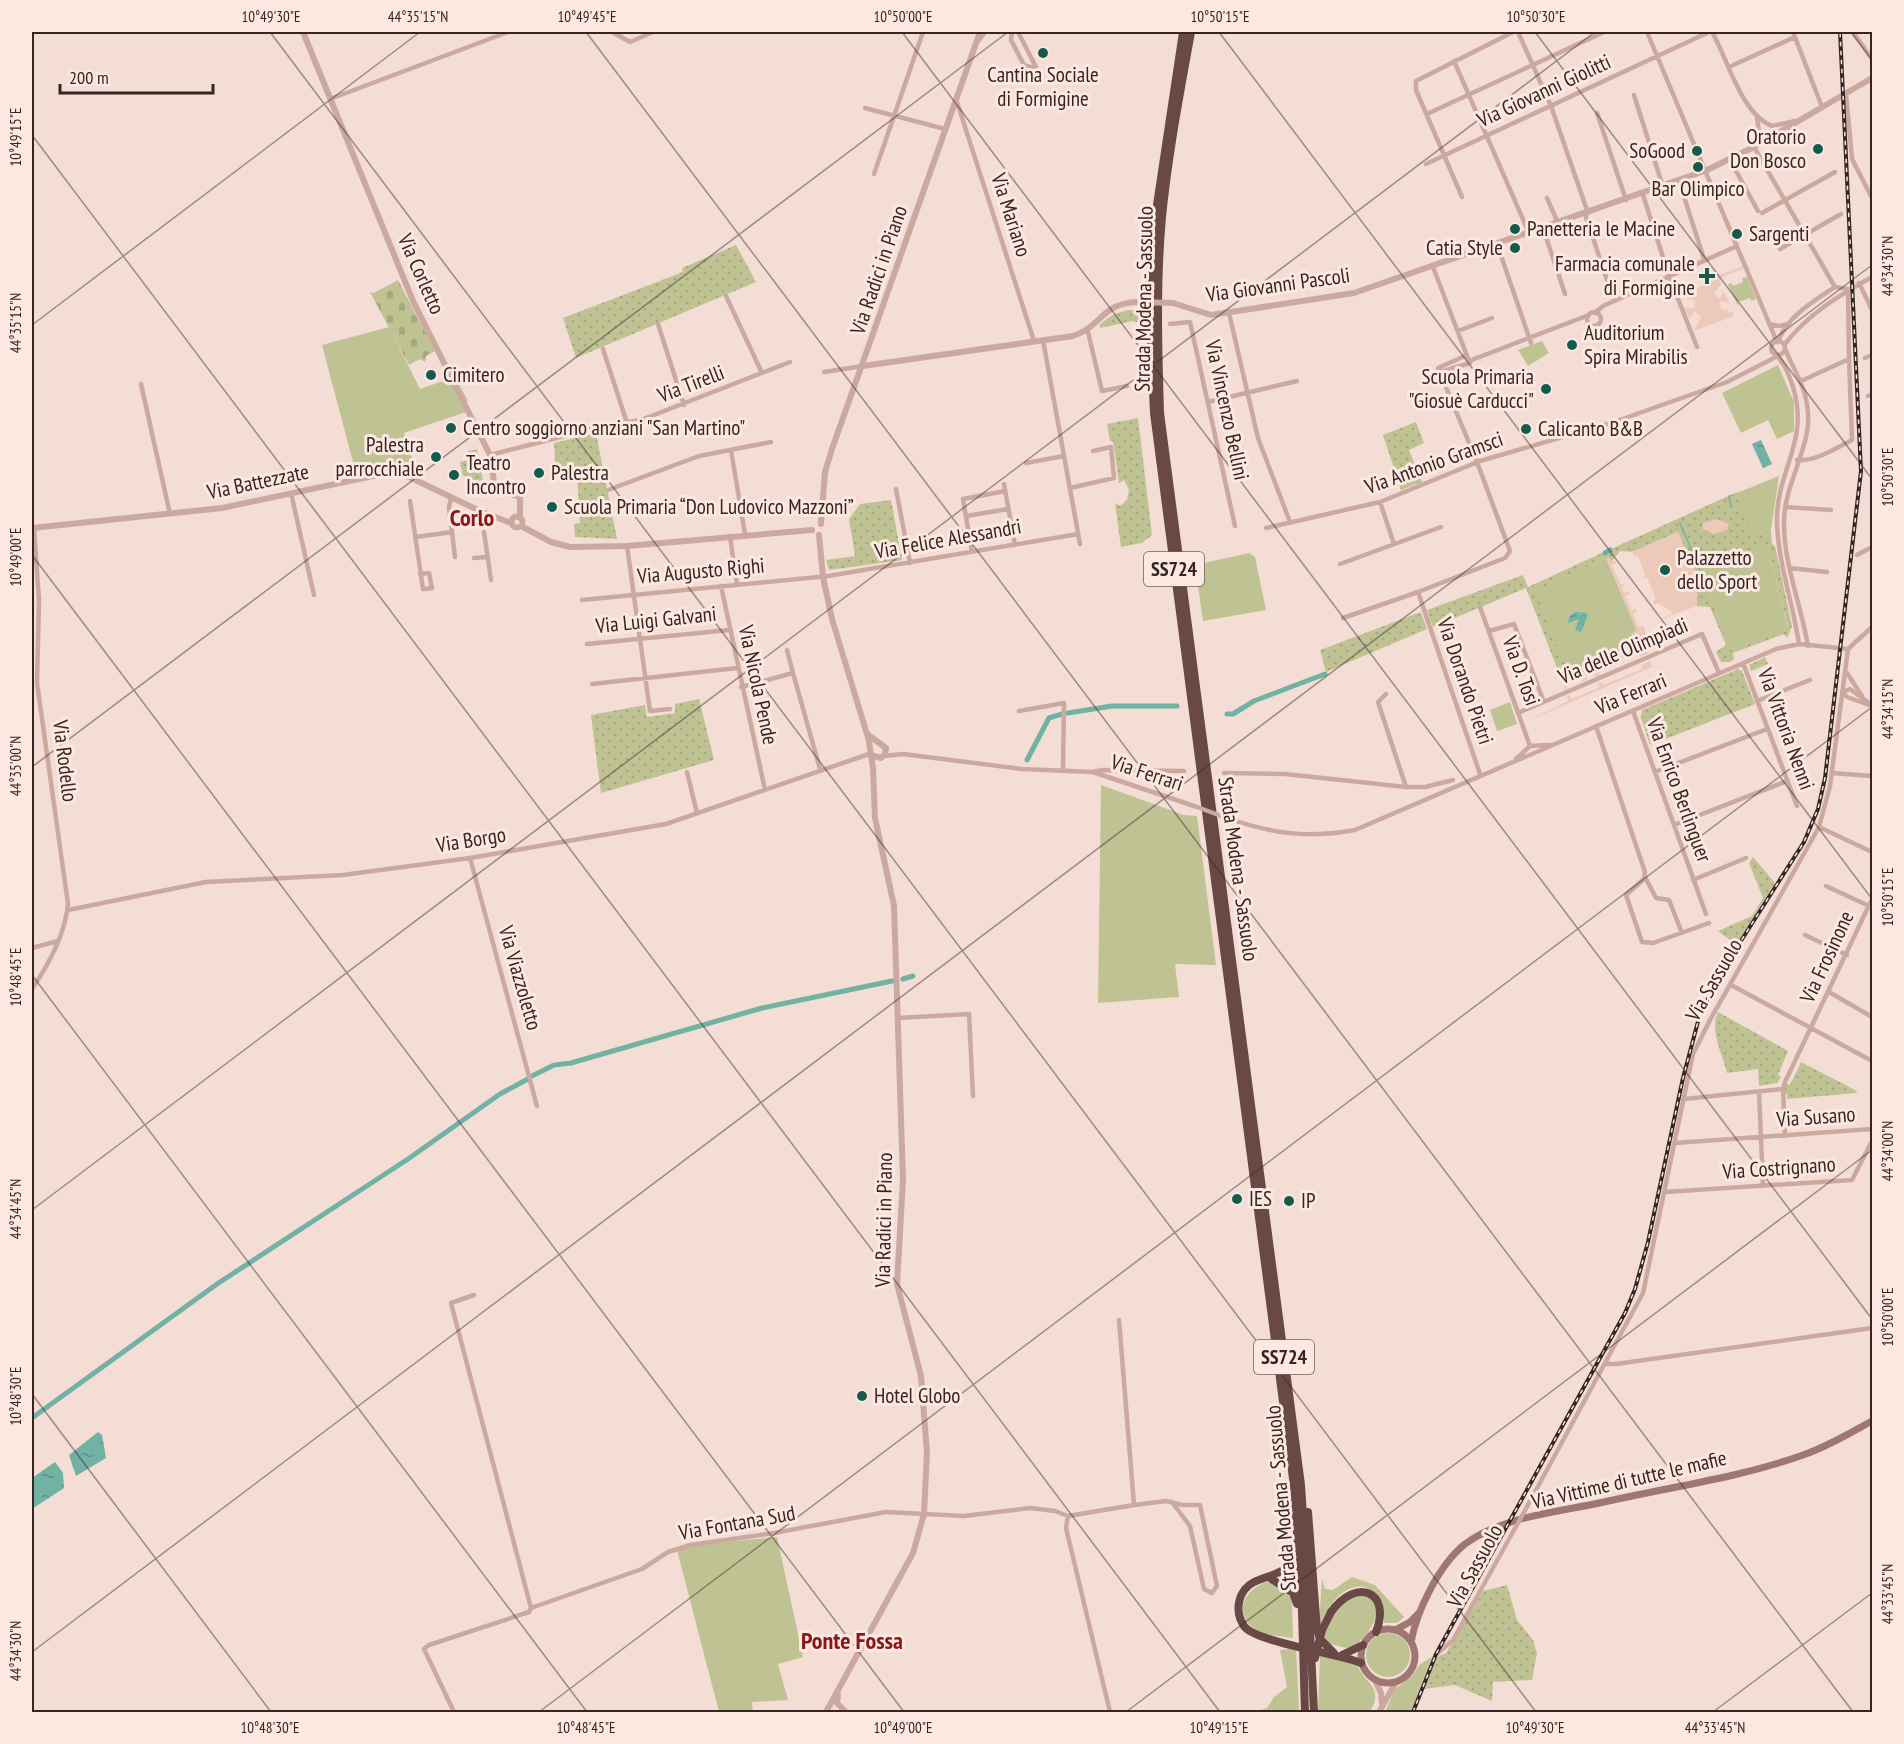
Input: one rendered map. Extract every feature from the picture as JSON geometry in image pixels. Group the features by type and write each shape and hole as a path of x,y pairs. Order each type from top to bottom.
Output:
{"highway":[{"name":"Strada Modena - Sassuolo","path":"1183,32 1155,219 1150,321 1154,413 1293,1474 1303,1611 1313,1671 1314,1713"},
{"name":"Strada Modena - Sassuolo","path":"1191,32 1167,168 1162,219 1157,320 1160,413 1301,1485 1305,1713"},
{"path":"1301,1485 1312,1547 1317,1630 1320,1639 1338,1654"},
{"path":"1296,1531 1292,1561 1286,1569 1270,1578 1253,1582 1242,1594 1238,1612 1245,1629 1260,1638 1338,1654 1361,1663"},
{"path":"1270,1578 1293,1593 1303,1611"},
{"path":"1313,1671 1318,1639 1331,1612 1346,1595 1360,1591 1379,1605 1381,1612 1376,1632"},
{"path":"1338,1654 1363,1645"}],"main road":[{"name":"Via Vittime di tutte le mafie","path":"1411,1642 1423,1608 1449,1561 1464,1545 1485,1532 1541,1516 1782,1462 1814,1451 1872,1421"},
{"name":"Via Vittime di tutte le mafie","path":"1395,1630 1410,1622 1423,1608"},
{"path":"1395,1630 1411,1642 1414,1654 1412,1668 1396,1682 1375,1680 1368,1675 1361,1663 1363,1645 1376,1632 1395,1630"}],"street":[{"name":"Via Corletto","path":"303,32 413,301 490,455 495,489 518,495 521,500 520,522"},
{"path":"330,99 508,32"},
{"path":"612,32 630,42 653,32"},
{"path":"874,174 923,32"},
{"name":"Via Radici in Piano","path":"826,1713 913,1553 924,1514 927,1453 921,1376 897,1284 903,1180 894,906 875,818 873,774 866,733 832,619 815,532 824,530 820,522 825,472 980,32"},
{"path":"976,42 986,32"},
{"path":"1012,32 1011,40 1024,65 1037,69 1018,32"},
{"path":"1462,197 1416,90 1416,81 1516,32 1551,106 1607,280"},
{"path":"1427,114 1604,32"},
{"path":"1647,32 1707,170 1769,324 1777,342 1785,347 1801,381 1809,414 1804,441 1785,507 1785,535 1808,646"},
{"path":"1711,32 1757,116 1772,126 1799,120"},
{"name":"Via Giovanni Giolitti","path":"1426,164 1657,55 1711,32"},
{"path":"1853,32 1872,59"},
{"path":"1729,67 1794,34 1822,107"},
{"path":"1454,61 1529,233"},
{"name":"Via Giovanni Pascoli","path":"863,366 1073,336 1085,330 1110,308 1124,303 1173,303 1202,314 1229,313 1341,296 1643,195 1707,170 1757,145 1872,78"},
{"path":"1634,95 1664,187"},
{"path":"1844,95 1852,159 1872,198"},
{"name":"Via Mariano","path":"956,99 1035,341"},
{"path":"865,108 945,129"},
{"path":"1597,113 1626,200"},
{"path":"1757,116 1757,145 1785,200 1835,287"},
{"path":"1770,137 1772,126"},
{"path":"1730,160 1760,212 1835,172"},
{"path":"1679,181 1704,259"},
{"path":"1643,195 1669,276 1697,347"},
{"path":"1547,198 1558,223"},
{"path":"1780,249 1841,214"},
{"path":"1543,228 1565,294"},
{"path":"1497,244 1530,341"},
{"path":"1440,372 1589,318 1669,276 1737,246"},
{"path":"1433,267 1470,362"},
{"name":"Via Antonio Gramsci","path":"1266,528 1380,502 1477,462 1611,423 1727,382 1776,355 1782,354 1785,347 1813,313 1848,289 1872,277"},
{"path":"1859,283 1872,310"},
{"path":"1797,460 1811,458 1852,440 1848,289 1835,287 1807,305 1789,324 1772,349 1784,362 1799,414 1797,440 1785,474 1777,518 1781,557 1799,644"},
{"path":"726,296 762,373"},
{"path":"1229,313 1258,438 1290,522"},
{"path":"1589,318 1592,325 1597,325 1601,321 1598,314"},
{"path":"1458,331 1492,318"},
{"name":"Via Vincenzo Bellini","path":"1170,324 1190,322 1235,526"},
{"path":"658,324 684,405"},
{"path":"1769,324 1779,326 1789,324"},
{"path":"1085,330 1088,332 1102,391 1127,386"},
{"path":"1043,340 1080,544"},
{"path":"603,349 627,423"},
{"path":"1342,618 1418,592 1505,558 1509,554 1510,549 1440,372 1440,365 1467,355"},
{"path":"1865,358 1872,355"},
{"path":"1801,381 1849,359"},
{"name":"Via Tirelli","path":"490,455 596,428 627,423 684,405 790,362"},
{"path":"824,372 863,366"},
{"path":"1208,402 1297,381"},
{"path":"141,384 170,514"},
{"path":"608,490 699,456 771,442"},
{"path":"1070,488 1114,478 1111,447 1093,451"},
{"path":"731,450 745,534"},
{"path":"1026,463 1064,456"},
{"name":"Via Battezzate","path":"33,528 222,508 392,472 403,474 451,498 511,523 515,517 520,522"},
{"path":"1004,484 1015,545"},
{"path":"896,489 910,563"},
{"path":"972,552 963,499 1005,491"},
{"path":"291,493 314,595"},
{"path":"451,498 449,507 455,557"},
{"path":"410,501 420,574"},
{"path":"1380,502 1394,544"},
{"path":"1785,507 1831,510"},
{"path":"966,516 1008,509"},
{"path":"520,522 551,542 570,547 627,546 745,534 815,532 820,522"},
{"path":"1340,564 1441,527"},
{"name":"Via Rodello","path":"32,989 58,941 68,910 37,683 39,600 33,528"},
{"path":"416,537 452,532"},
{"path":"484,532 491,580"},
{"name":"Via Felice Alessandri","path":"823,577 1078,534"},
{"path":"730,536 737,585"},
{"path":"627,546 650,711 670,709"},
{"path":"1857,555 1872,547"},
{"path":"474,558 488,557"},
{"path":"1790,568 1827,572"},
{"name":"Via Augusto Righi","path":"582,600 823,577"},
{"name":"Via Nicola Pende","path":"721,586 765,790"},
{"name":"Via Dorando Pietri","path":"1418,592 1480,774"},
{"name":"Via D. Tosi","path":"1480,607 1530,746"},
{"path":"1489,631 1514,624 1544,702"},
{"path":"1848,649 1872,627"},
{"name":"Via Luigi Galvani","path":"587,644 729,630"},
{"name":"Via delle Olimpiadi","path":"1518,713 1702,634 1719,673"},
{"name":"Via Ferrari","path":"882,743 891,750 903,754 1011,767 1093,772 1251,827 1288,835 1330,834 1378,822 1480,774 1785,646 1799,644 1848,649"},
{"name":"Via Sassuolo","path":"1438,1653 1447,1648 1453,1640 1643,1293 1696,1046 1820,826 1832,773 1848,649"},
{"path":"787,650 820,769"},
{"name":"Via Vittoria Nenni","path":"1743,663 1797,806"},
{"path":"592,684 737,668"},
{"path":"1846,670 1851,681 1872,706"},
{"path":"741,687 793,673"},
{"path":"1757,701 1810,680"},
{"path":"1866,700 1850,689 1842,692 1847,698 1872,706"},
{"path":"1386,694 1378,702 1406,787"},
{"path":"1840,705 1858,701"},
{"path":"1019,711 1064,703 1063,770"},
{"name":"Via Enrico Berlinguer","path":"1633,711 1706,914"},
{"path":"1596,726 1645,877 1656,898 1669,900 1682,933"},
{"path":"1655,772 1767,729"},
{"path":"866,733 882,743"},
{"path":"882,743 872,743 869,753 882,757"},
{"name":"Via Radici in Piano","path":"873,774 882,757 882,743"},
{"path":"1514,761 1530,746 1552,745"},
{"name":"Via Borgo","path":"68,910 206,882 343,875 470,858 666,824 869,753"},
{"name":"Via Ferrari","path":"882,757 903,754"},
{"name":"Via Ferrari","path":"1093,772 1101,770 1184,771"},
{"path":"687,772 697,813"},
{"path":"1224,773 1285,774 1406,787 1425,787 1453,780"},
{"path":"1832,773 1872,776"},
{"path":"1674,825 1786,781"},
{"path":"1425,787 1431,797"},
{"path":"1820,826 1872,852"},
{"name":"Via Viazzoletto","path":"470,858 537,1106"},
{"name":"Via Enrico Berlinguer","path":"1693,880 1746,858"},
{"path":"1645,877 1626,895 1642,942 1646,944 1709,923"},
{"path":"1826,886 1869,906"},
{"name":"Via Frosinone","path":"1783,1089 1872,899"},
{"path":"1805,935 1847,955"},
{"path":"32,948 58,941"},
{"path":"1731,985 1872,1061"},
{"path":"1829,992 1872,1017"},
{"path":"898,1018 969,1014 973,1096"},
{"path":"1684,1099 1783,1089 1785,1136"},
{"path":"1759,1091 1763,1186"},
{"name":"Via Susano","path":"1675,1143 1872,1129"},
{"name":"Via Costrignano","path":"1665,1192 1852,1180 1872,1141"},
{"path":"474,1295 451,1303 531,1608"},
{"path":"1119,1320 1134,1505"},
{"path":"1605,1364 1616,1365 1872,1328"},
{"path":"1110,1713 1066,1528 1068,1516 1134,1505 1172,1502 1183,1505 1196,1503 1201,1507 1217,1586 1212,1593 1204,1589 1190,1526 1172,1502"},
{"name":"Via Fontana Sud","path":"454,1713 423,1649 429,1644 529,1612 531,1608 642,1569 654,1564 668,1552 690,1545 774,1533 886,1512 964,1516 1030,1508 1068,1516"},
{"path":"1375,1680 1381,1693 1380,1711"},
{"path":"1380,1711 1396,1682"},
{"path":"841,1685 837,1703 843,1712"}],"green space":[{"path":"736,245 756,282 576,358 563,318 683,272 682,268"},
{"path":"1747,277 1756,299 1751,301 1750,298 1738,302 1738,306 1728,285 1731,283 1733,286 1743,282 1742,278"},
{"path":"398,280 435,351 426,356 425,362 420,359 409,365 370,292 374,293"},
{"path":"1128,310 1144,311 1144,328 1138,328 1138,323 1133,321 1100,328 1100,324 1114,314"},
{"path":"389,327 420,389 455,377 468,401 465,402 466,412 404,433 420,483 393,470 357,477 322,345"},
{"path":"1542,341 1549,353 1528,366 1518,350"},
{"path":"1778,365 1794,402 1794,431 1777,439 1768,420 1741,433 1722,393"},
{"path":"1138,418 1152,535 1142,543 1121,547 1115,503 1120,506 1127,500 1129,490 1124,480 1119,483 1113,441 1110,441 1107,424"},
{"path":"1416,422 1424,443 1409,450 1422,482 1401,490 1383,435"},
{"path":"596,433 617,539 575,537 574,524 580,523 577,472 556,474 554,443"},
{"path":"477,449 483,480 474,482 472,478 469,480 468,476 463,476 460,462 468,460 468,451"},
{"path":"1779,476 1771,530 1753,537 1737,493"},
{"path":"1737,492 1753,536 1771,530 1772,544 1775,546 1792,626 1787,638 1784,634 1733,653 1734,659 1730,662 1721,662 1716,652 1726,645 1710,607 1695,604 1697,585 1700,584 1678,532 1632,552 1620,551 1611,562 1606,558 1535,591 1571,678 1562,681 1526,588 1433,627 1427,610 1523,575 1528,587 1604,552 1607,554 1611,549","holes":["1768,545 1788,628 1731,649 1701,572"]},
{"path":"891,500 902,560 829,570 826,560 855,556 849,519 860,504"},
{"path":"1768,545 1788,629 1731,649 1701,572"},
{"path":"1249,553 1255,557 1266,610 1203,621 1195,565"},
{"path":"1606,558 1637,631 1627,653 1571,678 1534,591"},
{"path":"1421,612 1427,629 1326,672 1320,650"},
{"path":"1765,657 1768,664 1751,671 1749,665"},
{"path":"1738,669 1742,671 1755,704 1650,745 1641,718 1642,710"},
{"path":"699,699 714,760 601,793 591,715 645,705 647,717 675,713 675,704"},
{"path":"1510,702 1517,724 1497,731 1490,710"},
{"path":"1101,785 1184,815 1197,816 1216,965 1175,964 1179,997 1098,1003"},
{"path":"1753,857 1775,883 1719,972 1717,961 1723,959 1734,943 1718,931 1752,916 1763,898 1749,863"},
{"path":"1718,1012 1788,1051 1778,1075 1781,1077 1777,1083 1759,1086 1758,1069 1727,1073 1716,1034"},
{"path":"1801,1062 1857,1091 1856,1093 1787,1099 1787,1094 1783,1094 1785,1083 1790,1085"},
{"path":"777,1537 803,1657 778,1664 788,1700 752,1702 753,1712 719,1712 677,1550 691,1545"},
{"path":"1293,1565 1295,1590 1278,1578"},
{"path":"1352,1577 1375,1585 1404,1617 1397,1623 1384,1623 1378,1599 1374,1593 1361,1587 1353,1588 1336,1598 1319,1625 1322,1579 1325,1589 1333,1590"},
{"path":"1268,1582 1276,1583 1292,1599 1293,1638 1261,1632 1246,1620 1243,1607 1245,1600 1254,1589"},
{"path":"1507,1585 1517,1620 1533,1640 1537,1653 1532,1680 1493,1682 1492,1701 1455,1685 1424,1689 1435,1658 1446,1653 1483,1591"},
{"path":"1363,1595 1376,1607 1374,1622 1369,1630 1351,1649 1330,1644 1323,1637 1337,1609 1347,1601"},
{"path":"1388,1633 1397,1634 1404,1639 1409,1646 1409,1664 1404,1671 1397,1676 1388,1677 1379,1676 1372,1671 1367,1664 1366,1655 1367,1646 1372,1639 1379,1634"},
{"path":"1296,1648 1299,1712 1253,1712 1267,1708 1274,1697 1287,1687 1280,1650"},
{"path":"1320,1654 1345,1659 1357,1666 1375,1694 1370,1712 1318,1712"},
{"path":"1432,1657 1411,1712 1385,1712 1395,1689 1413,1675 1419,1665"}],"shaded area":[{"path":"1743,266 1743,272 1742,269 1720,278 1721,284 1714,293 1719,299 1724,291 1729,303 1720,301 1721,309 1732,312 1734,316 1694,331 1701,317 1695,311 1689,319 1684,307 1694,309 1695,301 1680,295"},
{"path":"1717,519 1729,524 1727,530 1714,534 1702,529 1703,523"},
{"path":"1678,532 1701,584 1697,585 1697,606 1661,619 1673,613 1658,603 1655,605 1653,601 1656,599 1647,578 1643,578 1645,575 1638,556 1635,557 1632,552"},
{"path":"1609,557 1611,562 1615,560 1616,563 1612,565 1621,585 1625,584 1622,588 1624,593 1628,591 1630,594 1625,596 1631,610 1636,609 1637,611 1633,614 1638,627 1643,625 1647,636 1643,638 1649,653 1640,657 1637,652 1598,669 1600,675 1595,677 1592,671 1585,674 1587,680 1583,682 1581,676 1565,683 1567,689 1565,690 1563,681 1627,654 1626,651 1630,649 1634,640 1631,634 1637,630 1606,558"},
{"path":"1650,661 1652,667 1525,722 1568,701 1567,696 1569,695 1572,699 1600,687 1598,683 1602,682 1604,685 1642,669 1641,665"}],"water":[{"path":"1761,440 1772,464 1763,468 1752,444"},
{"path":"1575,612 1580,612 1579,616 1582,612 1588,614 1581,632 1575,630 1579,619 1568,623 1569,617"},
{"path":"98,1432 102,1435 106,1458 76,1476 69,1455"},
{"path":"55,1462 63,1473 64,1488 32,1509 32,1478"}],"waterway":[{"path":"1729,496 1731,506"},
{"path":"1680,523 1700,570"},
{"path":"1605,553 1610,550"},
{"path":"1227,714 1233,714 1254,701 1325,674"},
{"path":"1068,713 1112,706 1177,706"},
{"path":"1027,760 1049,718 1062,714"},
{"path":"903,979 913,976"},
{"path":"532,1076 554,1065 571,1063 762,1008 892,981"},
{"path":"32,1418 217,1284 408,1159 500,1094 528,1079"}],"railway":[{"path":"1413,1712 1436,1654 1625,1313 1635,1289 1648,1242 1683,1078 1700,1014 1730,958 1804,842 1818,809 1825,778 1861,471 1840,32"}],"place":[{"name":"Cantina Sociale di Formigine","path":"1043,53"},
{"name":"Oratorio Don Bosco","path":"1818,149"},
{"name":"SoGood","path":"1697,151"},
{"name":"Bar Olimpico","path":"1698,167"},
{"name":"Panetteria le Macine","path":"1515,229"},
{"name":"Sargenti","path":"1737,234"},
{"name":"Catia Style","path":"1515,248"},
{"name":"Farmacia comunale di Formigine","path":"1707,276"},
{"name":"Auditorium Spira Mirabilis","path":"1572,345"},
{"name":"Cimitero","path":"431,375"},
{"name":"Scuola Primaria \"Giosuè Carducci\"","path":"1546,389"},
{"name":"Centro soggiorno anziani \"San Martino\"","path":"451,428"},
{"name":"Calicanto B&B","path":"1526,429"},
{"name":"Palestra parrocchiale","path":"436,457"},
{"name":"Palestra","path":"539,473"},
{"name":"Teatro Incontro","path":"454,475"},
{"name":"Scuola Primaria “Don Ludovico Mazzoni”","path":"552,507"},
{"name":"Palazzetto dello Sport","path":"1665,570"},
{"name":"IES","path":"1237,1199"},
{"name":"IP","path":"1289,1201"},
{"name":"Hotel Globo","path":"862,1396"}],"district":[{"name":"Corlo","path":"472,518"},
{"name":"Ponte Fossa","path":"852,1641"}]}
